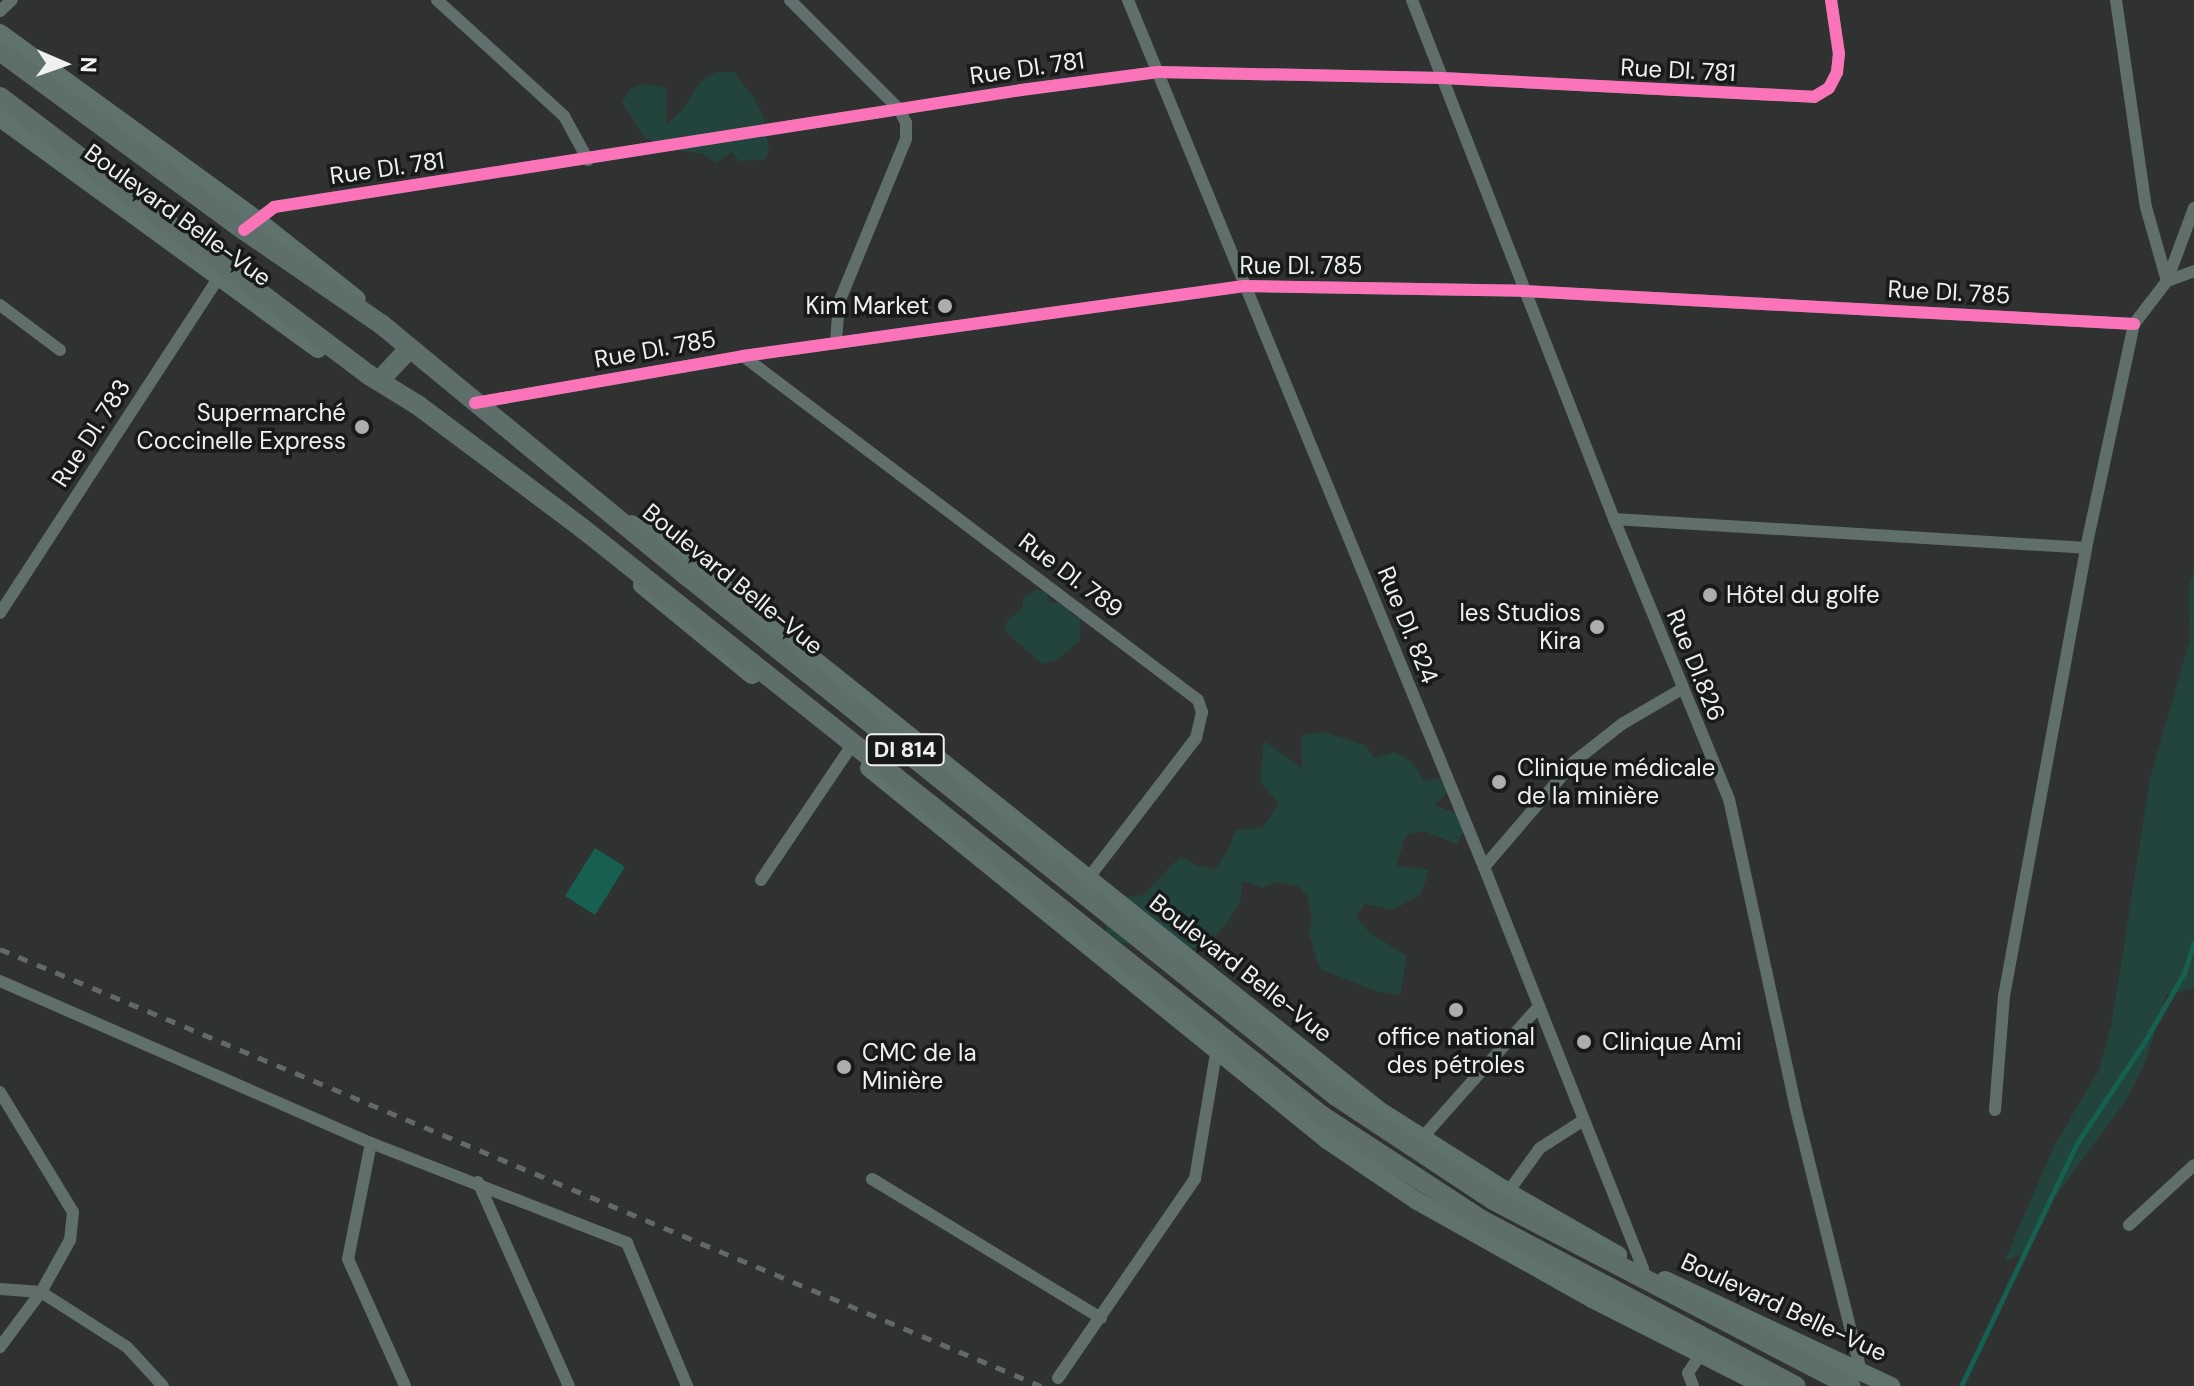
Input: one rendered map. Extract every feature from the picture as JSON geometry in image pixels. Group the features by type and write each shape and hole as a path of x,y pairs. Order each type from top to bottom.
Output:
{"main road":[{"name":"Boulevard Belle-Vue","path":"0,51 250,225 381,324 588,495 1336,1096 1493,1200 1855,1378"},
{"name":"Boulevard Belle-Vue","path":"0,97 374,378 419,406 577,524 1322,1116 1480,1219 1795,1386"},
{"path":"374,378 410,348"},
{"path":"577,524 588,495"}],"street":[{"path":"0,11 12,0"},
{"path":"437,0 564,116 588,160"},
{"path":"790,0 899,109 906,123 906,139 839,302 836,342"},
{"name":"Rue DI. 824","path":"1128,0 1484,867 1643,1269"},
{"name":"Rue DI.826","path":"1412,0 1523,291 1729,799 1855,1378"},
{"name":"Rue DI. 781","path":"250,225 274,207 899,109 1158,72 1442,78 1793,99 1814,97 1829,88 1837,72 1839,54 1831,0"},
{"path":"2116,0 2146,207 2167,281"},
{"name":"Boulevard Belle-Vue","path":"0,33 250,225"},
{"name":"Boulevard Belle-Vue","path":"0,118 335,360 374,378"},
{"path":"1995,1110 2004,996 2086,548 2134,324 2167,281 2194,208"},
{"path":"2167,281 2194,271"},
{"name":"Rue DI. 783","path":"0,613 219,277"},
{"name":"Rue DI. 785","path":"475,403 743,356 1244,286 1523,291 2134,324"},
{"path":"0,305 60,350"},
{"name":"Rue DI. 789","path":"743,356 1198,700 1202,712 1196,738 1088,879"},
{"name":"Boulevard Belle-Vue","path":"610,512 668,543 1379,1110 1508,1192 1643,1269 1855,1378 1891,1386"},
{"path":"1614,519 2086,548"},
{"name":"Boulevard Belle-Vue","path":"577,524 662,605 848,751 1216,1054 1327,1140 1417,1201 1592,1299 1764,1386"},
{"path":"1484,867 1575,761 1622,724 1682,689"},
{"path":"761,880 848,751"},
{"path":"0,981 371,1143 478,1182 627,1243 687,1386"},
{"path":"1422,1138 1539,1006"},
{"path":"1058,1378 1195,1179 1216,1054"},
{"path":"0,1092 73,1212 70,1240 41,1292 0,1347"},
{"path":"1508,1192 1540,1148 1584,1120"},
{"path":"371,1143 348,1259 405,1386"},
{"path":"2129,1225 2194,1165"},
{"path":"872,1179 1101,1318"},
{"path":"478,1182 569,1386"},
{"path":"0,1289 41,1292 127,1347 163,1386"},
{"path":"1693,1386 1688,1373 1701,1354"}],"shaded area":[{"path":"716,72 734,72 754,98 764,118 769,149 765,160 739,161 732,152 716,163 703,154 675,150 644,137 622,102 631,88 644,84 666,87 666,125 682,110 700,82"},
{"path":"2194,566 2194,988 2166,995 2144,1066 2126,1100 2053,1200 2027,1251 2004,1262 2054,1146 2099,1070 2112,1022 2150,778 2190,640 2189,589"},
{"path":"1036,590 1046,591 1050,603 1065,603 1070,613 1080,618 1080,640 1057,660 1042,664 1005,631 1005,624 1022,608 1024,597"},
{"path":"1323,732 1365,745 1374,758 1395,752 1412,762 1424,781 1443,778 1447,793 1435,805 1458,814 1464,830 1457,844 1423,831 1406,835 1396,865 1429,870 1421,894 1393,910 1365,904 1356,917 1371,934 1407,956 1400,995 1376,991 1320,969 1309,933 1312,919 1308,898 1300,887 1277,882 1263,888 1243,881 1240,902 1227,923 1211,941 1190,950 1122,943 1106,932 1108,905 1122,897 1143,895 1181,856 1195,865 1215,869 1227,852 1236,830 1262,828 1279,804 1260,781 1264,741 1302,768 1302,735"},
{"path":"595,848 625,867 595,915 565,896"}],"waterway":[{"path":"1961,1386 2077,1143 2145,1041 2184,973 2194,943"}],"railway":[{"path":"0,949 1041,1386"}],"cycle path":[{"path":"244,230 274,207 1021,90 1158,72 1442,78 1814,97 1829,88 1837,72 1839,54 1831,0"},
{"path":"475,403 743,356 1244,286 1523,291 2134,324"}],"place":[{"name":"Kim Market","path":"945,306"},
{"name":"Supermarché Coccinelle Express","path":"362,427"},
{"name":"Hôtel du golfe","path":"1710,595"},
{"name":"les Studios Kira","path":"1597,627"},
{"name":"Clinique médicale de la minière","path":"1499,782"},
{"name":"office national des pétroles","path":"1456,1010"},
{"name":"Clinique Ami","path":"1584,1042"},
{"name":"CMC de la Minière","path":"844,1067"}]}
